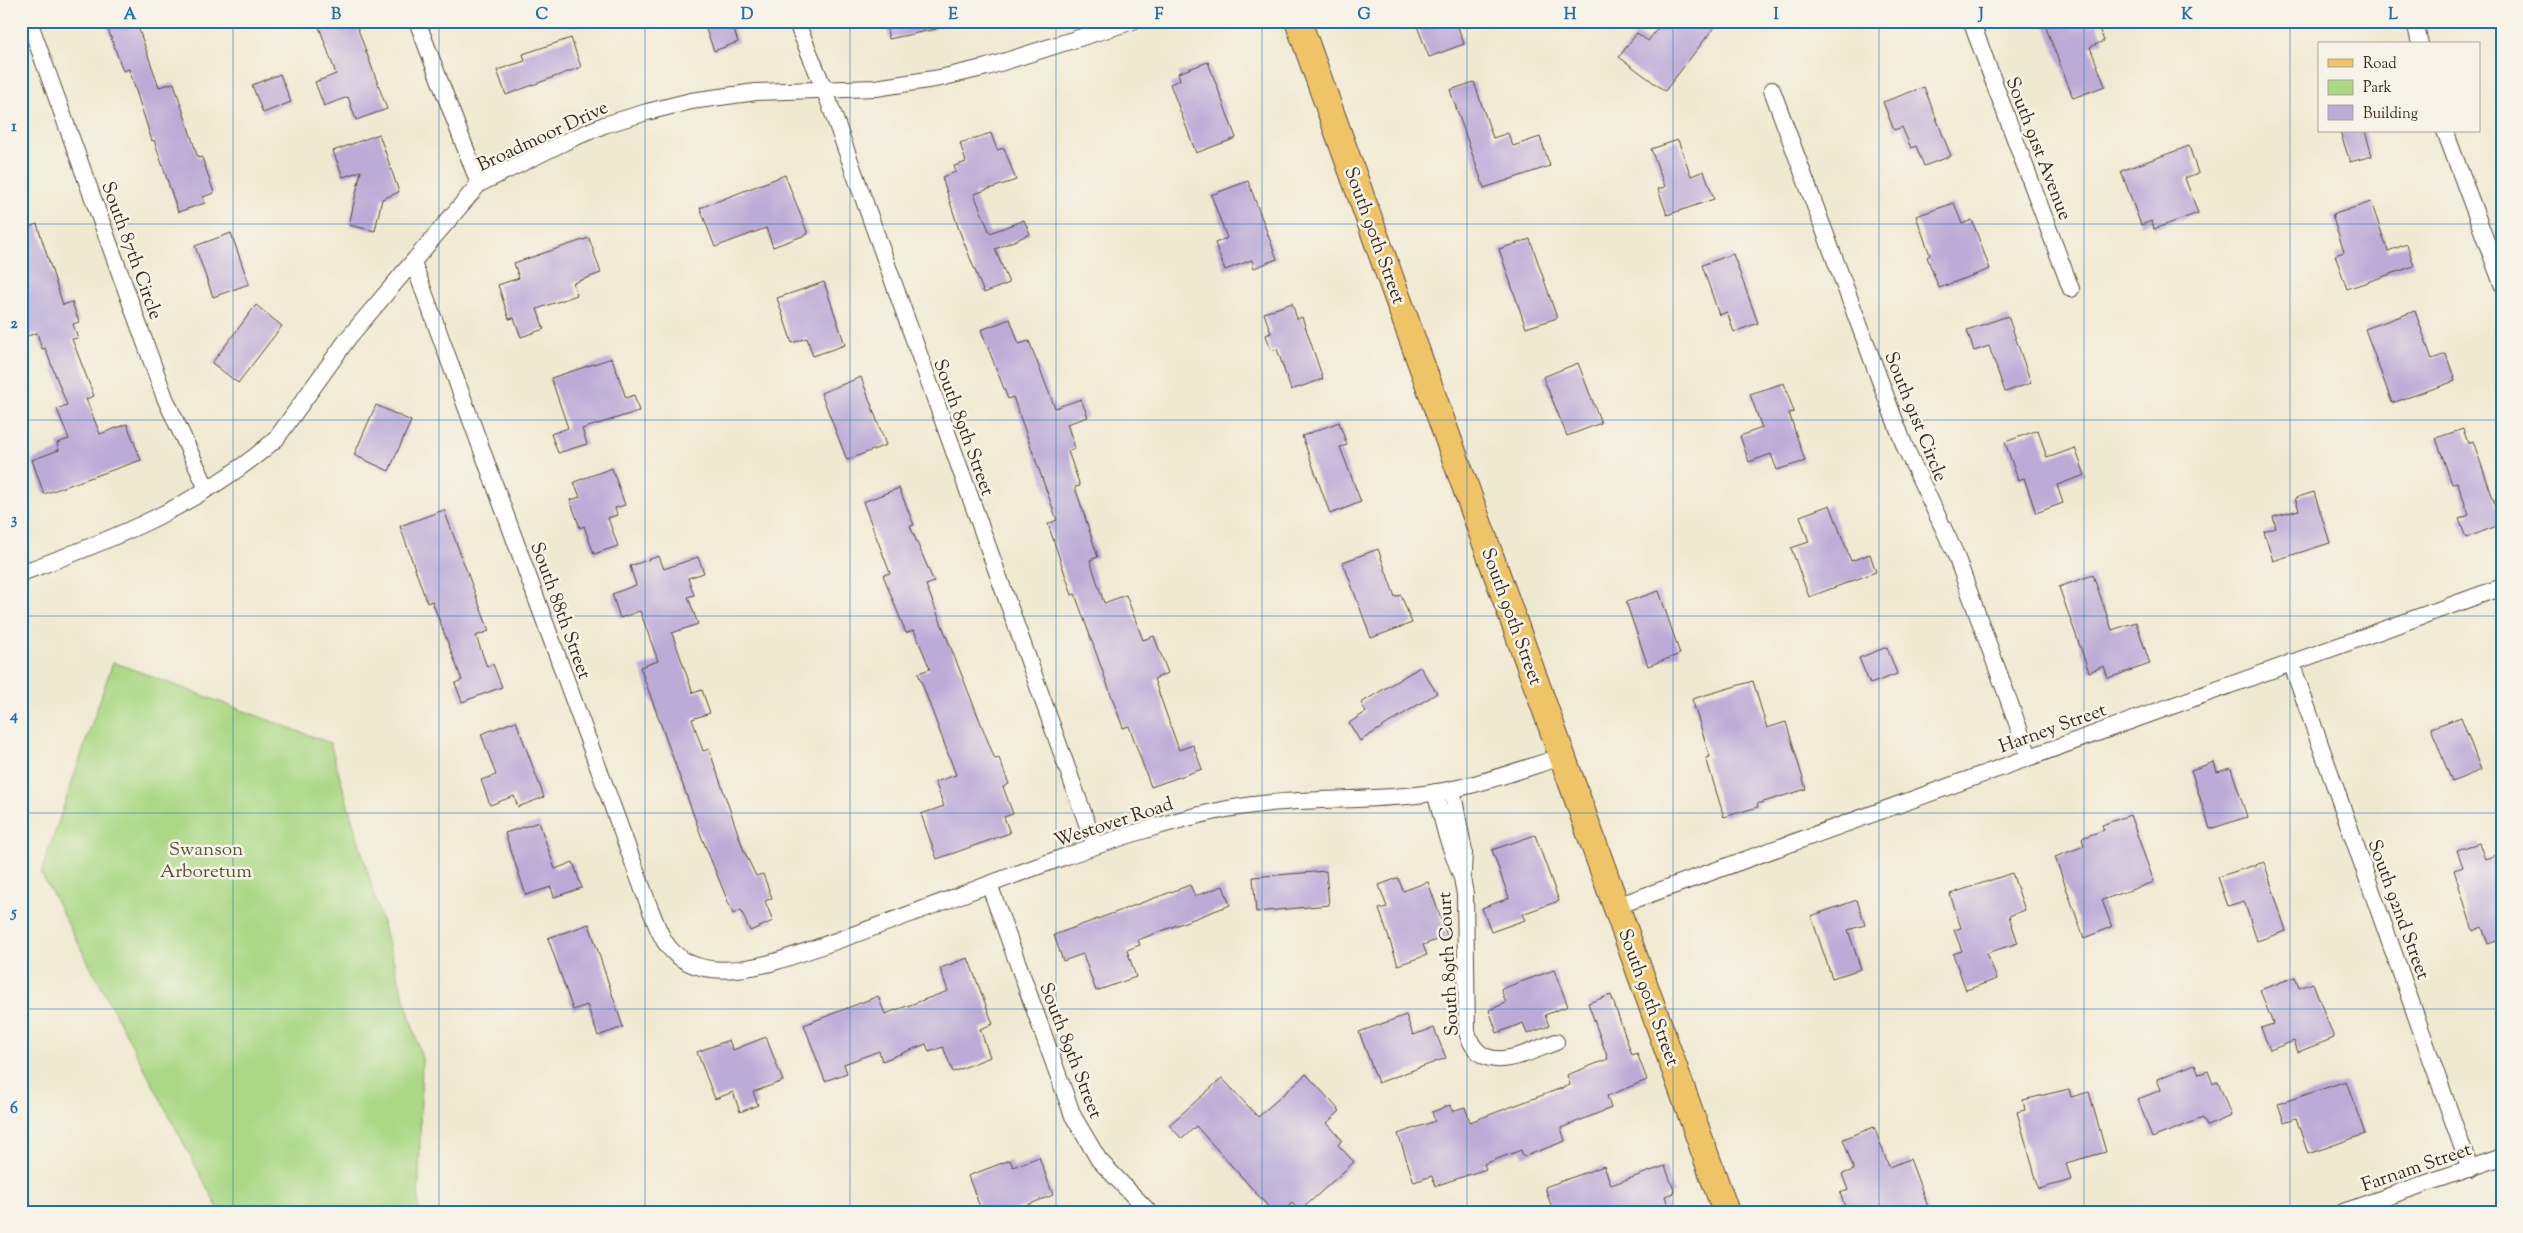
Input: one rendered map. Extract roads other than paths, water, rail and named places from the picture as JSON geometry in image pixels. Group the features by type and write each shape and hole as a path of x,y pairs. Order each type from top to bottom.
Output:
{"main road":[{"name":"South 90th Street","path":"1298,21 1564,756 1726,1212"}],"street":[{"name":"South 87th Circle","path":"29,21 165,398 208,489"},
{"path":"417,21 479,184"},
{"name":"South 89th Street","path":"796,21 825,91 1095,846"},
{"name":"Broadmoor Drive","path":"21,573 117,537 162,517 208,489 260,453 276,439 349,337 414,262 446,220 479,184 569,140 647,112 691,102 756,92 791,89 825,91 876,88 940,78 987,67 1133,21"},
{"name":"South 91st Avenue","path":"1971,21 2071,289"},
{"path":"2416,21 2420,42"},
{"name":"South 91st Circle","path":"1772,90 1895,422 1958,562 2029,756"},
{"path":"2445,132 2502,284"},
{"name":"South 88th Street","path":"414,262 649,906 664,940 670,948 688,962"},
{"name":"Harney Street","path":"1617,906 2502,587"},
{"name":"South 92nd Street","path":"2291,662 2470,1169"},
{"name":"Westover Road","path":"688,962 708,969 727,971 774,962 1095,846 1172,822 1228,809 1267,804 1374,799 1435,792 1564,756"},
{"name":"South 89th Court","path":"1452,788 1464,850 1462,878"},
{"name":"South 89th Court","path":"1435,792 1447,837 1462,878 1465,894 1467,1032 1474,1049 1489,1059 1500,1060 1556,1042"},
{"name":"South 89th Street","path":"989,884 1073,1116 1099,1160 1146,1211"},
{"name":"Farnam Street","path":"2343,1212 2502,1157"}],"park label":[{"name":"Swanson Arboretum","path":"206,859"}]}
